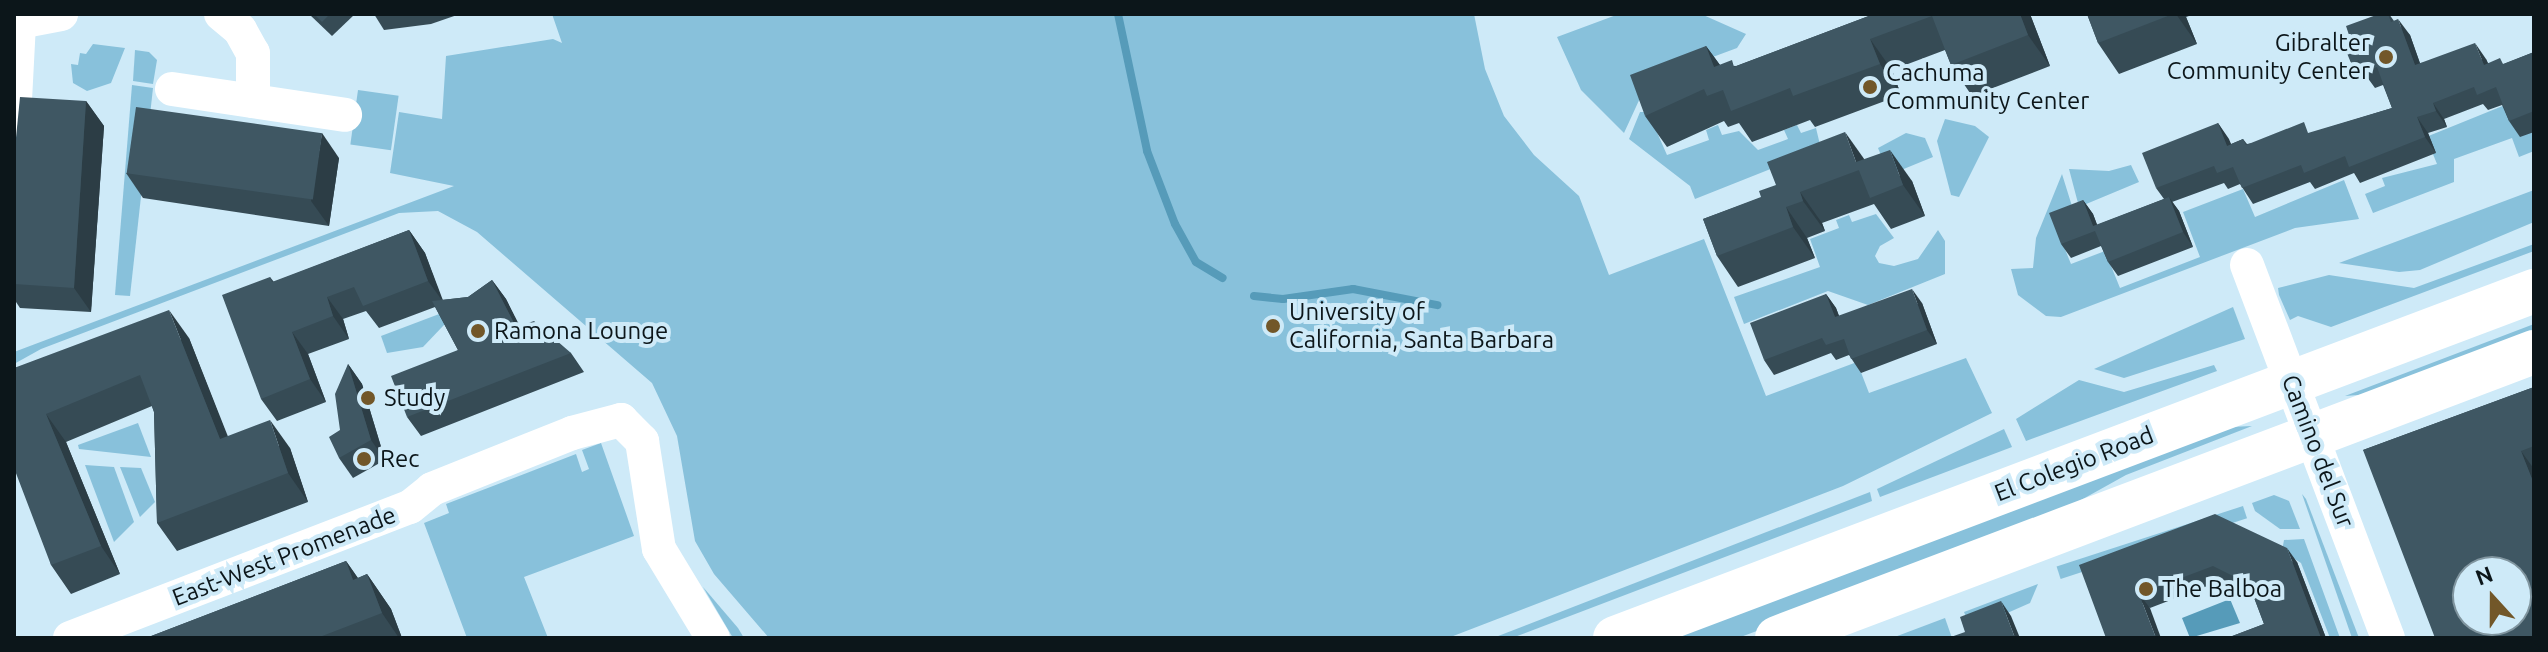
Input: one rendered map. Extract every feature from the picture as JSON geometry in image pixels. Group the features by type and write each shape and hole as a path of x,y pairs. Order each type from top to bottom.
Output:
{"main road":[{"name":"El Colegio Road","path":"1615,638 2534,291"},
{"path":"1777,638 2534,352"}],"street":[{"path":"14,119 16,23 61,14"},
{"path":"221,14 240,30 253,53 253,101"},
{"path":"172,89 345,115"},
{"name":"Camino del Sur","path":"2247,265 2388,638"},
{"name":"East-West Promenade","path":"70,638 410,507 432,489 572,433 621,420 628,424 645,453 659,549 713,638"}],"shaded area":[{"path":"552,14 1474,14 1485,69 1504,116 1534,155 1579,196 1609,275 1704,239 1766,396 1857,362 1869,393 1966,358 1992,413 1843,486 1448,638 769,638 714,574 695,541 677,436 652,383 477,232 438,211 399,213 41,349 14,364 14,352 454,186 390,173 399,112 442,119 446,56 553,39 562,43"},
{"path":"1619,14 1701,14 1746,34 1737,48 1659,77 1641,96 1624,133 1581,90 1557,37"},
{"path":"93,44 125,48 111,83 87,91 73,83 71,64 78,65 80,53 86,54"},
{"path":"135,50 149,52 157,60 153,84 133,81"},
{"path":"132,85 153,88 130,296 115,295"},
{"path":"358,90 399,96 391,150 350,144"},
{"path":"2510,103 2534,127 2534,151 2519,157 2512,138 2454,159 2454,182 2373,213 2365,194 2385,186 2382,178 2437,164 2426,137"},
{"path":"1640,112 1648,112 1667,155 1709,140 1706,130 1718,125 1722,135 1739,131 1758,150 1788,139 1784,130 1797,125 1801,133 1816,128 1821,149 1695,199 1690,186 1629,139"},
{"path":"1945,119 1975,126 1989,137 1959,197 1951,195 1937,141"},
{"path":"1906,133 1925,138 1933,157 1889,175 1878,148"},
{"path":"2131,165 2139,182 2079,207 2069,169 2109,171"},
{"path":"2062,174 2076,219 2056,227 2071,264 2105,251 2120,288 2200,257 2183,212 2243,189 2255,217 2344,180 2359,219 2295,228 2061,317 2046,316 2018,295 2011,269 2033,268 2036,238"},
{"path":"2534,190 2534,222 2420,270 2399,272 2339,263"},
{"path":"1876,214 1894,238 1880,246 1875,256 1879,263 1894,266 1918,259 1938,230 1945,241 1945,274 1868,305 1828,291 1744,324 1734,297 1820,267 1810,239 1839,228 1836,220 1849,215 1852,222"},
{"path":"2534,244 2534,251 2331,327 2298,316 2290,320 2279,295 2278,288 2329,275 2414,288"},
{"path":"463,305 423,347 387,353 381,336"},
{"path":"2233,307 2245,339 2124,378 2094,369"},
{"path":"2534,324 2534,336 2371,394 2345,396"},
{"path":"2214,365 2217,371 2026,441 2016,419 2079,380 2124,392"},
{"path":"138,423 151,457 79,449 78,445"},
{"path":"2252,426 2126,475 2029,529 1738,638 1660,638 2230,427"},
{"path":"2004,429 2012,447 1880,497 1877,489"},
{"path":"601,443 634,536 524,577 548,638 467,638 424,523 449,513 446,504 576,454 582,472 589,469 582,450"},
{"path":"85,465 114,467 134,522 114,542"},
{"path":"120,467 141,468 155,502 140,517"},
{"path":"1870,492 1872,501 1512,638 1493,638"},
{"path":"2302,494 2306,499 2359,638 2352,638"},
{"path":"2274,495 2289,501 2300,529 2280,529 2255,511 2252,503"},
{"path":"2243,506 2247,518 2061,579 2057,567"},
{"path":"2304,539 2340,638 2330,638 2301,563 2282,551 2284,540"},
{"path":"2038,584 2030,603 1971,629 1964,612"},
{"path":"703,587 738,628 744,638 733,638"},
{"path":"2230,599 2240,623 2190,638 2182,618"},
{"path":"1945,618 1952,638 1892,638"}],"building":[{"path":"314,14 330,14 322,22"},
{"path":"1874,14 2020,14 2028,35 1951,65 1932,16 1870,39 1880,64 1793,96 1790,88 1731,111 1723,90 1707,96 1704,89 1645,116 1630,75 1706,46 1714,67 1732,60 1734,67"},
{"path":"2087,14 2173,14 2098,43"},
{"path":"2379,14 2388,14 2391,22 2398,19 2415,65 2475,43 2484,65 2500,58 2503,64 2534,52 2534,111 2509,121 2496,87 2477,95 2474,87 2433,103 2436,111 2417,117 2425,137 2349,167 2345,156 2304,173 2301,165 2242,188 2233,167 2217,173 2214,166 2156,188 2142,153 2218,123 2227,146 2243,139 2246,145 2304,122 2308,133 2392,108 2377,67 2364,72 2359,60 2351,63 2342,41 2350,38 2346,26"},
{"path":"20,97 86,101 74,288 14,284 14,158"},
{"path":"136,107 322,133 313,200 127,173"},
{"path":"1845,132 1856,162 1890,150 1903,185 1870,198 1859,170 1800,192 1803,201 1786,207 1793,227 1717,256 1703,219 1761,197 1759,191 1776,185 1767,162"},
{"path":"2169,197 2183,232 2108,262 2095,231 2061,244 2049,213 2083,200 2093,226"},
{"path":"409,230 428,281 363,306 354,287 327,297 333,316 292,332 310,379 261,399 222,295 270,277 272,282"},
{"path":"492,280 516,327 534,321 571,353 407,417 391,376 458,350 432,301 468,297"},
{"path":"1912,289 1927,330 1851,359 1844,339 1826,345 1822,338 1764,360 1750,323 1826,294 1835,317"},
{"path":"169,310 220,439 270,420 288,473 157,523 154,412 140,375 46,414 101,546 51,565 14,468 14,368"},
{"path":"348,364 371,440 339,458 329,437 340,430 335,394"},
{"path":"2534,387 2534,446 2521,451 2534,484 2534,638 2435,638 2363,450"},
{"name":"The Balboa","path":"2215,514 2287,548 2321,638 2227,638 2264,624 2249,584 2213,566 2139,594 2156,638 2106,638 2079,565"},
{"path":"346,561 353,580 367,574 382,613 317,638 146,638"},
{"path":"2001,601 2015,638 1948,638 1965,632 1960,617"}],"waterway":[{"path":"1118,14 1147,151 1175,224 1196,262 1223,278"},
{"path":"1254,296 1283,299 1353,289 1437,305"}],"place":[{"name":"Gibralter Community Center","path":"2386,57"},
{"name":"Cachuma Community Center","path":"1870,87"},
{"name":"University of California, Santa Barbara","path":"1273,326"},
{"name":"Ramona Lounge","path":"478,331"},
{"name":"Study","path":"368,398"},
{"name":"Rec","path":"364,459"},
{"name":"The Balboa","path":"2146,589"}]}
